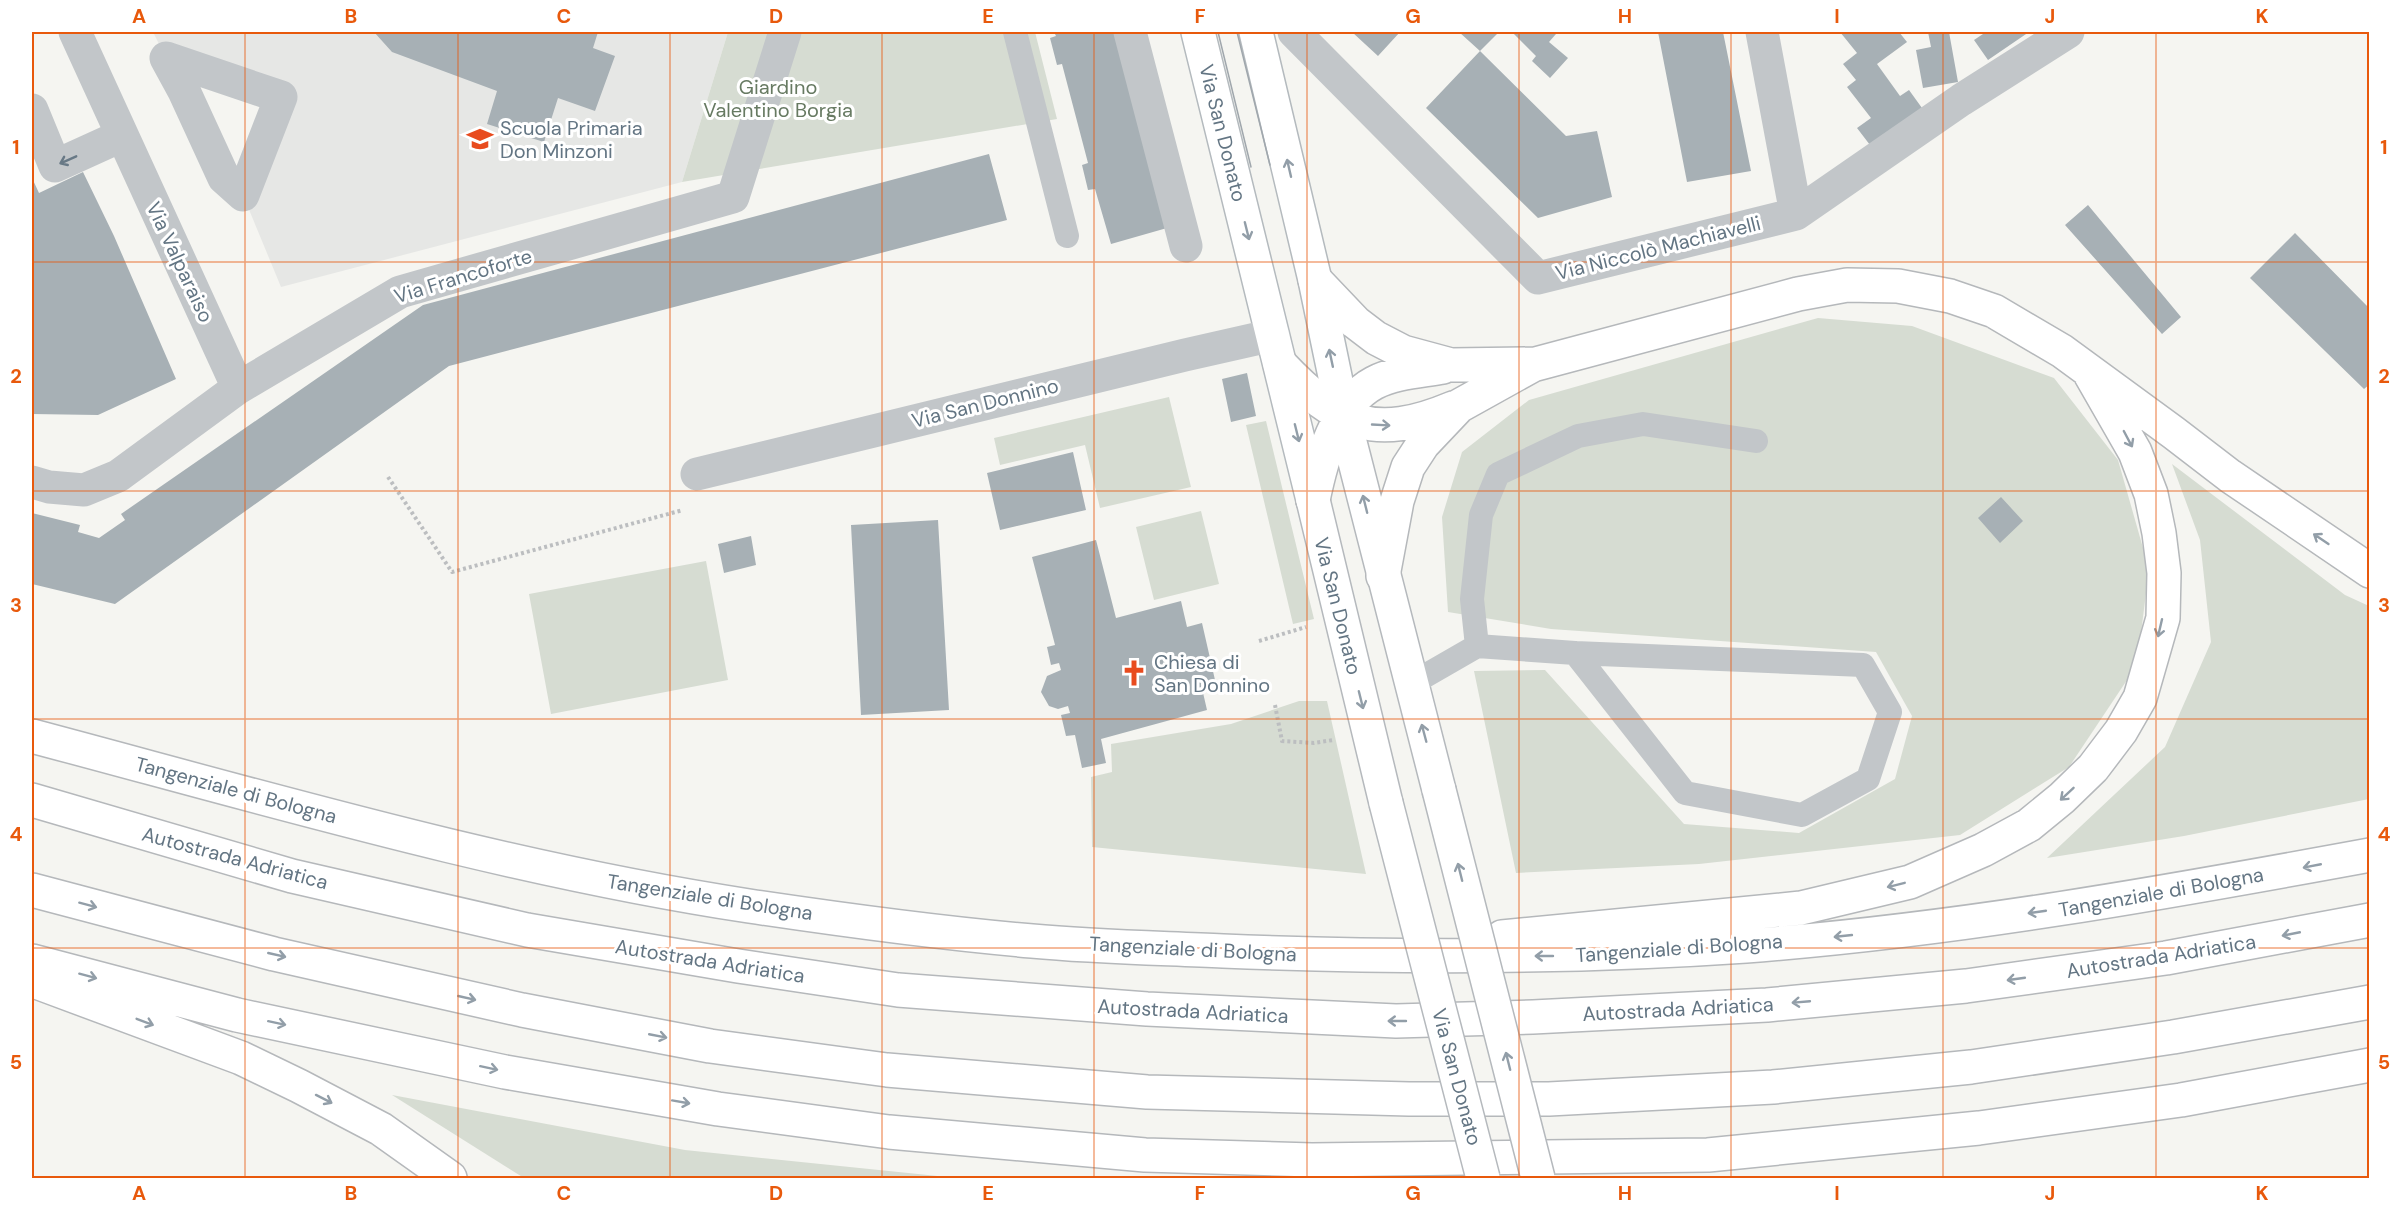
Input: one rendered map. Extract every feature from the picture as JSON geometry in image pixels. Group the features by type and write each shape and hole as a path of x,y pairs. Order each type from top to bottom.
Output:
{"main road":[{"name":"Via San Donato","path":"1198,32 1386,802 1483,1179"},
{"path":"1256,32 1315,280 1343,415 1538,1179"},
{"path":"1315,280 1355,322 1376,338 1403,352 1451,365"},
{"path":"1277,350 1304,390 1343,415 1369,424 1386,426 1416,422 1459,406 1536,364 1798,294 1847,285 1898,286 1950,296 1994,311 2030,330 2088,370 2230,476 2370,571"},
{"path":"1313,500 1321,464 1343,415 1357,397 1374,383 1395,375 1451,365 1536,364"},
{"path":"1331,955 1801,908 1910,882 1983,850 2029,825 2093,768 2121,731 2140,698 2163,618 2164,573 2151,494 2135,452 2088,370"},
{"path":"1383,576 1397,501 1408,467 1423,444 1459,406"},
{"name":"Tangenziale di Bologna","path":"32,736 321,813 568,873 747,905 1032,941 1331,955 1559,956 1760,944 1957,924 2157,895 2370,855"},
{"name":"Autostrada Adriatica","path":"32,801 292,876 527,930 738,966 898,990 1148,1009 1396,1021 1533,1017 1767,1005 2001,981 2166,958 2370,920"},
{"path":"32,890 274,954 522,1010 710,1046 887,1070 1147,1092 1409,1099 1549,1099 1773,1088 1983,1065 2173,1037 2370,1002"},
{"path":"32,961 237,1015 505,1072 718,1109 889,1132 1145,1155 1300,1160 1708,1155"},
{"path":"32,980 241,1058 290,1081 381,1129 450,1179"},
{"path":"1513,1179 1708,1155 1979,1128 2181,1100 2370,1065"}],"street":[{"name":"Via Valparaiso","path":"75,32 238,388"},
{"name":"Via Francoforte","path":"32,482 49,487 84,490 118,476 238,388 400,292 733,197 785,32"},
{"path":"1130,32 1186,246"},
{"name":"Via Niccolò Machiavelli","path":"1294,32 1538,278 1796,214 1961,100 2068,32"},
{"path":"1762,32 1796,214"},
{"path":"32,110 55,166 121,136"},
{"name":"Via San Donnino","path":"697,474 1162,360 1277,350"}],"lane":[{"path":"1015,32 1067,236"},
{"path":"1477,646 1472,599 1480,515 1498,474 1578,435 1643,424 1756,441"},
{"path":"1411,684 1477,646 1575,653 1863,665 1890,712 1869,779 1803,815 1685,793 1575,653"}],"path":[{"path":"388,477 452,572 687,509"},
{"path":"1259,641 1284,634"},
{"path":"1275,705 1282,741 1314,743"}],"shaded area":[{"name":"Scuola Primaria Don Minzoni","path":"153,32 728,32 682,182 281,287 243,195 281,97 166,58"}],"green space":[{"name":"Giardino Valentino Borgia","path":"728,32 1035,32 1057,119 682,182"},
{"path":"1818,318 1912,326 2054,378 2118,460 2149,569 2137,665 2069,767 1960,835 1699,864 1516,873 1474,671 1545,670 1684,824 1799,833 1895,779 1912,716 1876,652 1551,629 1448,612 1442,517 1462,452 1529,400"},
{"path":"1169,397 1191,487 1100,508 1085,445 1000,465 994,438"},
{"path":"1266,421 1314,619 1293,624 1246,425"},
{"path":"2172,464 2345,595 2369,606 2369,799 2184,836 2047,858 2165,747 2211,642 2200,540"},
{"path":"1201,511 1219,584 1154,600 1136,527"},
{"path":"706,561 728,680 551,714 529,594"},
{"path":"1299,701 1327,701 1366,874 1092,847 1091,777 1112,772 1111,744 1231,724"},
{"path":"392,1095 685,1150 957,1178 524,1178"}],"building":[{"path":"374,32 598,32 593,48 615,56 595,111 558,98 544,142 487,124 497,91 392,52"},
{"path":"1054,32 1118,32 1167,228 1111,244 1095,189 1088,190 1082,165 1088,163 1062,64 1057,65 1050,38 1056,36"},
{"path":"1352,32 1400,32 1378,56"},
{"path":"1459,32 1499,32 1480,51"},
{"path":"1512,32 1553,32 1556,34 1549,42 1568,58 1550,78 1532,61 1536,56"},
{"path":"1658,32 1723,32 1751,171 1687,182"},
{"path":"1840,32 1899,32 1907,42 1877,64 1900,96 1909,90 1922,108 1870,145 1857,128 1871,118 1847,87 1856,80 1843,64 1857,53"},
{"path":"1928,32 1949,32 1958,82 1923,88 1916,50 1931,47"},
{"path":"1986,32 2029,32 1988,60 1974,40"},
{"path":"1480,51 1566,136 1597,131 1612,197 1538,218 1426,108"},
{"path":"989,154 1007,220 449,366 115,604 32,584 32,513 80,525 78,532 99,538 125,520 121,514 423,305"},
{"path":"83,172 114,236 176,379 98,415 32,414 32,178 39,193"},
{"path":"2088,205 2181,317 2162,334 2065,225"},
{"path":"2295,233 2370,309 2370,384 2364,389 2250,278"},
{"path":"1247,373 1256,416 1231,422 1222,379"},
{"path":"1073,452 1086,510 1000,530 987,473"},
{"path":"2001,497 2023,521 2000,543 1978,518"},
{"path":"938,520 949,710 861,715 851,525"},
{"path":"751,536 756,565 724,573 718,544"},
{"name":"Chiesa di San Donnino","path":"1096,540 1116,618 1181,601 1187,627 1202,623 1215,680 1201,684 1207,710 1101,739 1106,763 1082,768 1075,735 1066,736 1061,715 1070,713 1068,706 1058,709 1049,706 1041,692 1047,676 1061,670 1059,663 1051,665 1047,647 1055,645 1032,557"}],"tram line":[{"path":"1218,32 1251,167"},
{"path":"1237,32 1270,165"}],"place":[{"name":"Scuola Primaria Don Minzoni","path":"480,139"},
{"name":"Chiesa di San Donnino","path":"1134,673"}]}
